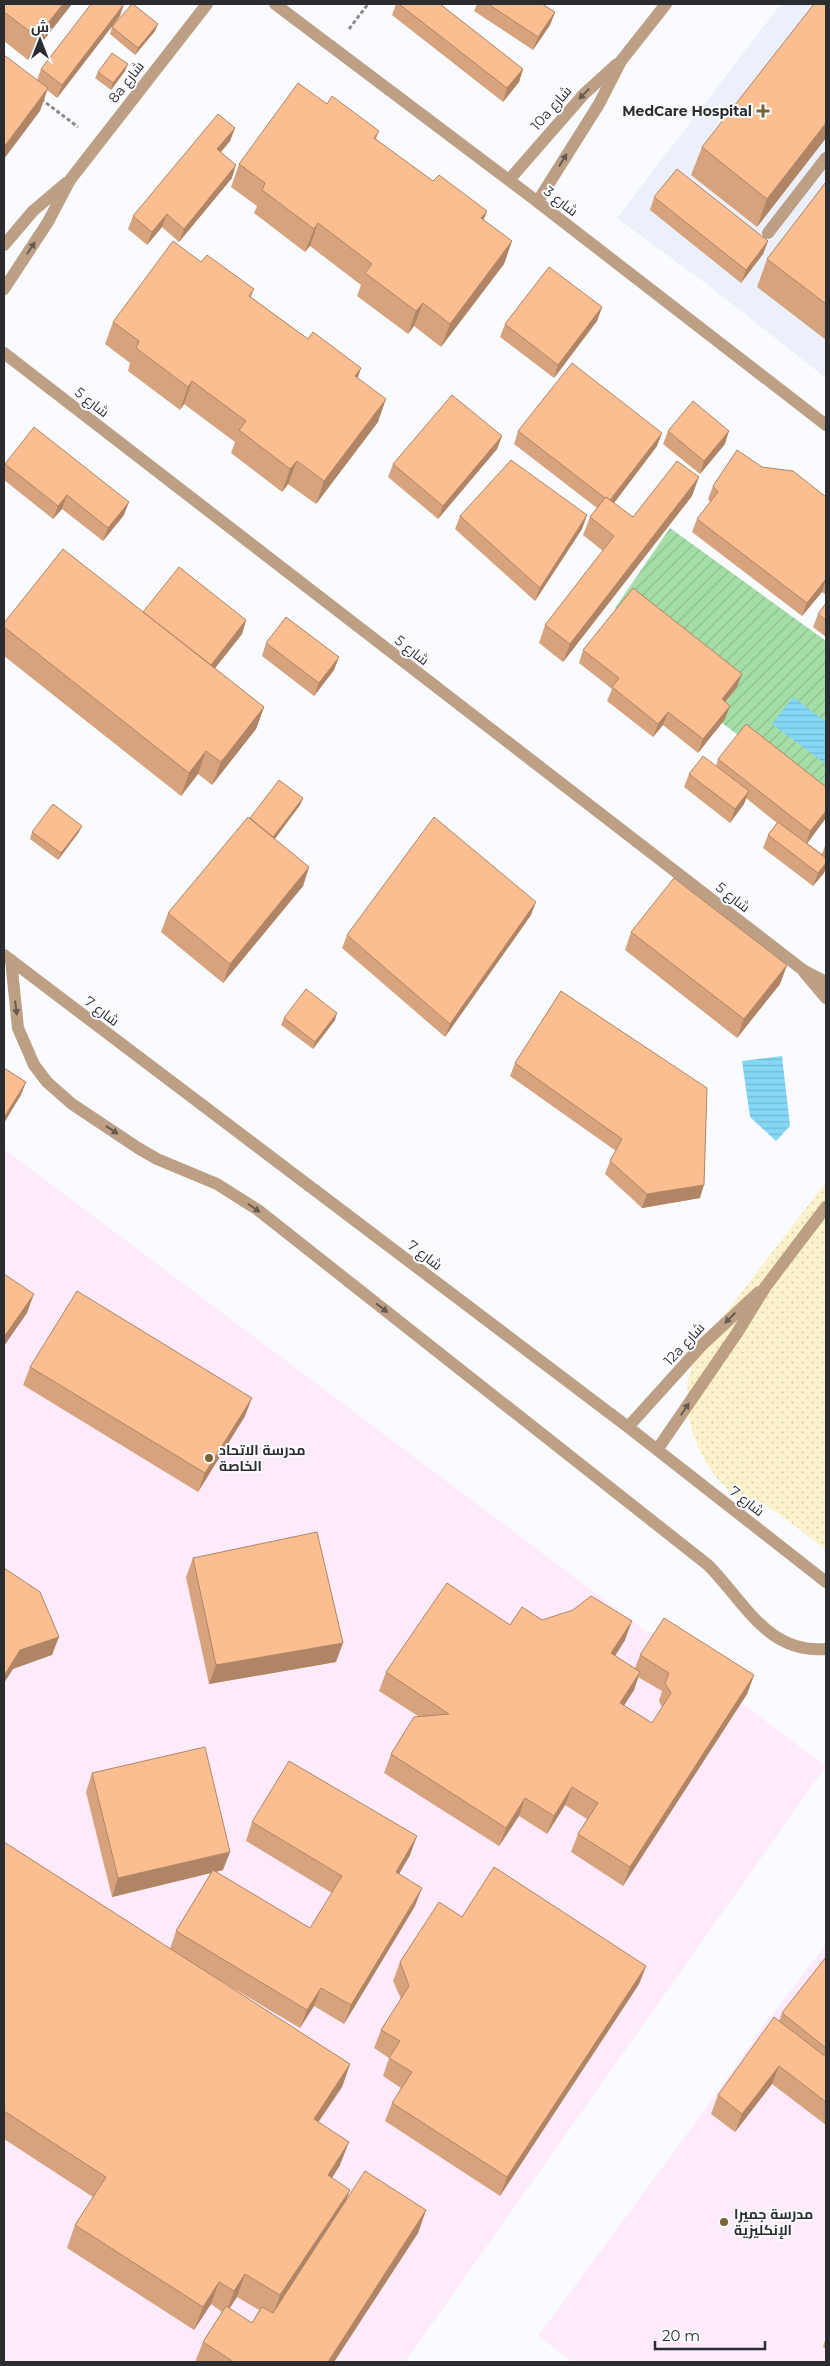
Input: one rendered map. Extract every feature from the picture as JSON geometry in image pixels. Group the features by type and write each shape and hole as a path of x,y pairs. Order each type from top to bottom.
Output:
{"street":[{"name":"8a شارع","path":"4,289 48,222 70,180 207,4"},
{"name":"شارع 3","path":"275,4 538,201 826,426"},
{"name":"10a شارع","path":"509,180 584,94 621,61 666,4"},
{"name":"10a شارع","path":"538,201 599,104 621,61"},
{"path":"768,233 826,158"},
{"name":"8a شارع","path":"4,245 33,211 70,180"},
{"name":"شارع 5","path":"4,353 803,970 826,982"},
{"path":"7,958 18,1028 25,1047 34,1066 62,1096 138,1148 157,1159 217,1184 258,1210 708,1564 754,1619 772,1636 793,1646 815,1650 826,1649"},
{"name":"شارع 7","path":"7,958 628,1427 826,1582"},
{"name":"شارع 5","path":"803,970 826,998"},
{"name":"12a شارع","path":"657,1450 737,1333 766,1286 826,1207"},
{"name":"12a شارع","path":"628,1427 704,1344 766,1286"}],"path":[{"path":"35,94 98,143"}],"shaded area":[{"name":"MedCare Hospital","path":"781,4 826,4 826,378 708,285 617,218"},
{"name":"مدرسة الاتحاد الخاصة","path":"4,1149 826,1766 405,2362 4,2362"},
{"name":"مدرسة جميرا الإنكليزية","path":"826,1944 826,2362 573,2362 538,2336 706,2108 761,2029"}],"sand":[{"path":"826,1182 826,1550 765,1505 740,1499 727,1489 716,1477 699,1448 689,1416 687,1399 690,1373 702,1344"}],"green space":[{"path":"670,528 826,641 826,802 705,710 717,691 615,608"}],"water":[{"path":"793,697 826,722 826,764 772,724"},
{"path":"782,1056 790,1126 776,1141 750,1117 742,1061"}],"building":[{"path":"4,4 63,4 37,37 4,12"},
{"path":"91,4 124,4 62,85 41,69"},
{"path":"132,4 158,24 138,48 112,27"},
{"path":"399,4 440,4 523,69 507,88"},
{"path":"488,4 542,4 555,12 538,37"},
{"path":"814,4 826,4 826,123 767,199 702,147"},
{"path":"112,53 128,64 113,83 98,72"},
{"path":"4,55 48,88 4,147"},
{"path":"298,83 327,104 332,96 379,131 374,138 433,181 439,175 487,211 481,218 512,241 450,324 423,303 416,311 365,273 372,264 318,223 314,229 262,190 265,183 239,164"},
{"path":"218,114 235,128 217,149 236,165 184,229 167,214 152,232 133,216"},
{"path":"677,169 768,241 746,270 654,197"},
{"path":"826,182 826,304 767,259"},
{"path":"173,241 201,262 207,255 254,289 249,296 308,339 313,332 361,368 355,376 386,399 324,481 297,461 290,469 239,430 246,421 192,381 188,387 136,348 139,341 113,322"},
{"path":"549,267 602,307 558,365 505,324"},
{"path":"572,363 662,433 610,500 518,431"},
{"path":"452,395 502,436 443,506 393,464"},
{"path":"693,401 729,431 704,461 668,431"},
{"path":"34,427 129,502 108,528 67,495 58,506 5,464"},
{"path":"737,450 762,467 793,471 826,497 826,579 807,603 697,519 718,492 713,486"},
{"path":"511,460 587,515 540,588 460,516"},
{"path":"677,461 699,477 570,644 545,625 614,536 590,517 606,497 633,517"},
{"path":"63,549 264,707 221,762 206,751 189,773 4,627 4,623"},
{"path":"179,567 246,620 211,665 143,612"},
{"path":"633,588 742,674 722,699 730,706 703,739 668,712 658,724 612,687 619,678 583,650"},
{"path":"826,603 826,620 818,614"},
{"path":"286,617 339,657 319,683 266,643"},
{"path":"746,724 826,787 826,811 810,831 718,759"},
{"path":"703,756 749,791 735,809 689,774"},
{"path":"279,780 303,798 273,837 250,818"},
{"path":"53,804 82,826 61,853 32,832"},
{"path":"248,817 309,867 230,964 168,913"},
{"path":"434,817 536,902 450,1024 347,935"},
{"path":"778,822 826,858 826,863 818,873 768,835"},
{"path":"674,878 787,965 744,1019 631,932"},
{"path":"306,989 337,1013 315,1042 284,1018"},
{"path":"561,991 707,1088 704,1185 647,1194 610,1161 622,1139 515,1063"},
{"path":"4,1068 26,1082 5,1116 4,1115"},
{"path":"4,1274 34,1294 4,1337"},
{"path":"77,1291 252,1398 205,1473 30,1367"},
{"path":"317,1532 343,1643 216,1665 193,1558"},
{"path":"4,1568 40,1592 59,1637 20,1650 4,1676"},
{"path":"447,1583 510,1625 522,1607 542,1620 573,1610 591,1596 632,1621 611,1653 640,1672 620,1703 652,1723 671,1693 665,1683 669,1673 640,1655 664,1618 754,1675 630,1867 578,1834 598,1803 572,1787 554,1816 525,1798 506,1828 391,1754 414,1717 449,1714 386,1672"},
{"path":"205,1747 230,1852 118,1878 92,1773"},
{"path":"289,1761 417,1836 396,1872 422,1888 351,2005 321,1988 307,2010 176,1931 213,1870 310,1928 342,1876 252,1822"},
{"path":"4,1842 350,2064 314,2119 349,2142 328,2175 350,2190 280,2295 245,2274 234,2291 219,2282 203,2307 75,2225 106,2177 4,2111"},
{"path":"494,1867 646,1966 507,2177 392,2103 412,2072 389,2058 400,2041 381,2030 409,1986 400,1962 439,1902 462,1917"},
{"path":"826,1957 826,2048 782,2013"},
{"path":"774,2017 826,2057 826,2102 779,2066 742,2114 718,2095"},
{"path":"365,2171 426,2210 328,2362 234,2362 203,2342 226,2306 252,2323 262,2307 273,2313"}],"place":[{"name":"MedCare Hospital","path":"763,111"},
{"name":"مدرسة الاتحاد الخاصة","path":"209,1458"},
{"name":"مدرسة جميرا الإنكليزية","path":"724,2222"}]}
